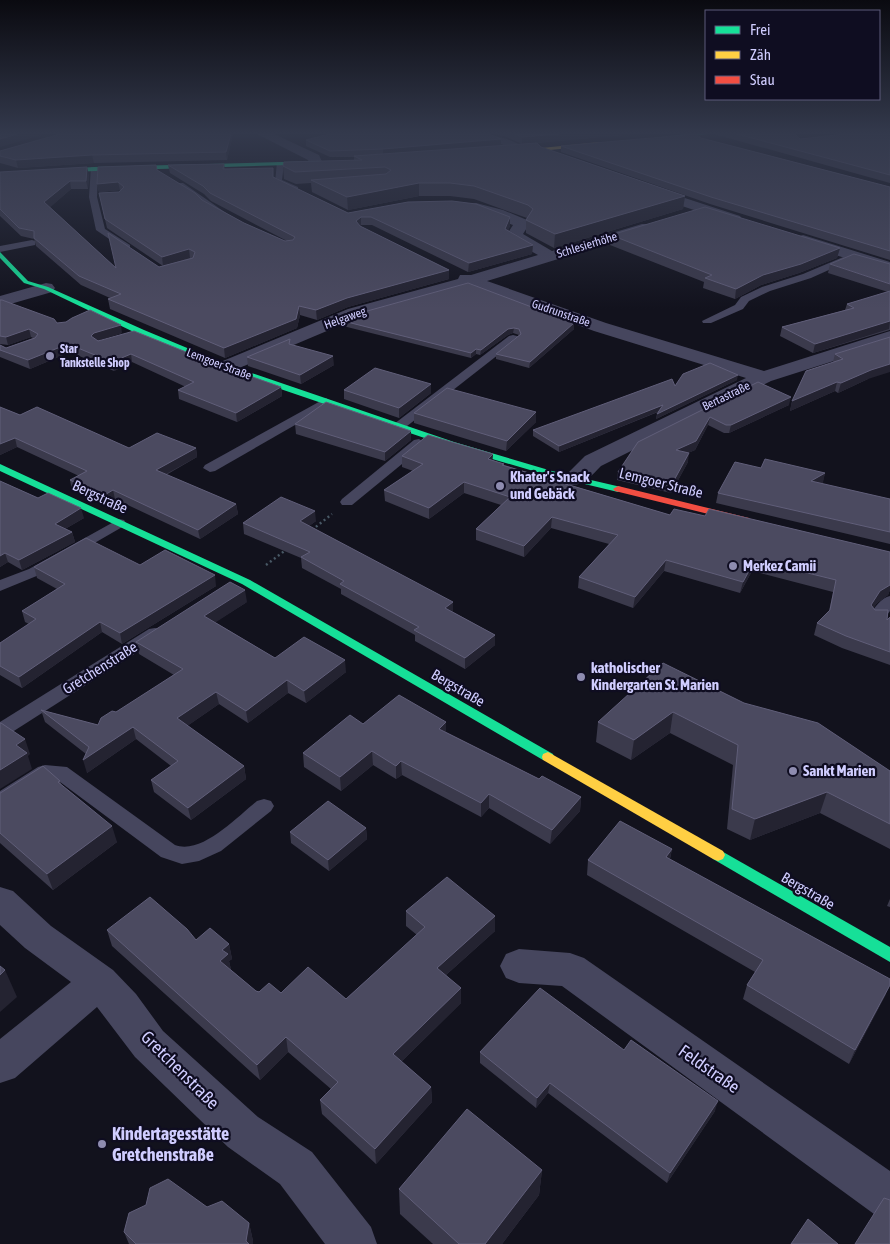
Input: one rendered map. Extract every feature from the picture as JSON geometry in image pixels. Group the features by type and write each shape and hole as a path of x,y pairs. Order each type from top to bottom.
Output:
{"street":[{"path":"655,192 750,224"},
{"path":"459,204 498,213 522,223 514,236 553,256"},
{"name":"Schlesierhöhe","path":"469,281 704,210"},
{"path":"788,235 890,267"},
{"name":"Lemgoer Straße","path":"0,239 3,250 26,282 43,282 95,311 225,367 427,437 574,478 756,522"},
{"name":"Lemgoer Straße","path":"3,250 21,259"},
{"name":"Gudrunstraße","path":"446,269 469,281 600,327 764,377"},
{"name":"Helgaweg","path":"225,367 354,313 469,281"},
{"path":"0,302 43,282"},
{"name":"Bertastraße","path":"574,478 594,461 764,377 890,337"},
{"name":"Bergstraße","path":"0,467 246,582 890,956"},
{"name":"Gretchenstraße","path":"0,902 38,937 73,961 98,982 122,1007 149,1044 243,1132 296,1168 354,1244"},
{"name":"Feldstraße","path":"519,966 570,970 890,1198"},
{"path":"0,1064 98,982"}],"lane":[{"path":"95,192 98,197 101,230 139,256"},
{"path":"191,192 207,205 232,219"},
{"path":"3,250 32,243"},
{"path":"706,321 740,307 744,299 766,289 807,276 853,256"},
{"path":"78,318 95,311"},
{"path":"125,337 141,332"},
{"path":"398,427 513,338"},
{"path":"210,468 326,402"},
{"path":"346,502 427,437"},
{"path":"0,586 34,572 119,522"},
{"path":"220,592 228,586 246,582"},
{"path":"877,616 890,601"},
{"name":"Gretchenstraße","path":"0,731 171,623"},
{"path":"0,801 46,772 60,772 168,850 183,856 198,854 222,839 264,806"}],"path":[{"path":"308,533 346,502"},
{"path":"246,582 292,545"}],"building":[{"path":"0,192 56,192 44,202 116,268 108,233 159,267 193,258 195,252 189,249 162,257 105,219 99,193 193,192 202,200 244,223 285,241 293,240 295,237 210,193 304,192 348,213 408,202 452,201 476,204 510,217 505,229 533,245 469,263 371,217 361,217 356,221 360,226 449,270 347,298 316,310 299,306 296,319 224,348 108,299 121,294 79,276 34,238 34,231 19,228 0,209"},
{"path":"337,192 372,192 347,197"},
{"path":"491,192 673,192 685,196 555,234 526,220 533,209 528,205"},
{"path":"696,192 890,192 890,251"},
{"path":"705,207 840,248 801,264 763,275 736,289 705,278 712,275 611,235"},
{"path":"854,254 890,264 890,284 830,264"},
{"path":"468,283 574,323 530,362 496,354 521,334 519,329 508,329 481,350 476,349 471,353 343,321 360,313"},
{"path":"890,291 890,321 815,344 782,327 854,308 847,304"},
{"path":"0,300 54,319 57,323 66,322 90,310 121,325 94,333 91,336 98,341 134,331 216,364 281,387 236,413 178,390 194,382 131,354 112,362 68,344 28,360 0,350 0,345 6,348 35,338 38,334 29,329 6,337 0,336"},
{"path":"890,337 890,364 841,383 837,382 792,401 806,371 843,359 835,354"},
{"path":"290,339 289,344 333,356 300,375 247,357"},
{"path":"710,363 738,375 657,414 663,405 559,446 533,430 672,379 675,386 683,374"},
{"path":"375,368 431,384 399,408 344,390"},
{"path":"758,382 791,397 731,425 726,425 710,417 696,441 676,450 689,453 672,484 618,472 638,442"},
{"path":"447,388 536,412 507,441 414,413"},
{"path":"326,402 411,431 385,452 295,424"},
{"path":"0,407 20,415 37,407 129,448 157,433 196,448 156,470 236,504 198,530 113,490 103,496 70,480 87,471 15,438 0,444"},
{"path":"428,435 493,454 488,459 504,464 502,465 670,515 674,509 705,516 709,509 890,552 890,585 880,591 871,605 875,610 888,610 887,620 890,617 890,652 817,623 830,610 836,580 755,560 743,582 666,560 635,597 579,577 618,535 552,517 524,546 476,529 510,497 464,482 429,508 384,490 423,464 402,456"},
{"path":"765,459 825,473 811,481 890,499 890,532 718,493 735,462 761,468"},
{"path":"0,481 38,498 48,493 81,508 55,524 72,532 19,560 5,553 0,556"},
{"path":"281,497 315,511 300,521 453,602 445,608 495,635 465,658 414,630 419,627 340,584 344,581 301,557 310,552 243,523"},
{"path":"86,538 140,565 165,550 215,575 120,633 100,622 19,677 0,666 0,643 36,619 22,611 65,584 34,567"},
{"path":"230,582 245,590 204,616 275,658 304,637 345,660 304,691 287,680 246,711 216,692 177,718 244,766 188,808 151,780 178,761 133,727 83,760 89,747 41,710 98,725 101,718 112,711 116,712 183,669 136,642"},
{"name":"Sankt Marien","path":"663,663 744,703 818,723 890,771 890,824 827,792 755,819 732,809 738,745 673,712 634,740 598,722"},
{"path":"399,695 446,722 439,729 539,779 542,776 581,797 552,830 489,794 481,803 401,761 396,766 372,751 340,777 303,753 350,715 363,724"},
{"path":"0,723 25,739 16,745 27,753 0,770"},
{"path":"43,766 60,781 58,782 112,826 47,874 0,833 0,793"},
{"path":"328,801 366,828 328,860 290,832"},
{"path":"620,821 672,849 666,857 890,979 890,985 855,1050 747,985 763,960 588,860"},
{"path":"447,877 495,916 437,968 461,988 393,1054 431,1087 375,1149 320,1100 338,1082 286,1037 257,1065 107,930 150,897 187,929 196,940 210,928 229,944 222,950 228,954 220,961 256,991 259,992 269,983 281,993 308,967 346,999 425,927 406,911"},
{"path":"0,966 5,970 0,975"},
{"path":"540,988 624,1050 631,1040 718,1101 670,1173 550,1083 537,1098 480,1052"},
{"path":"467,1109 542,1170 485,1244 459,1244 399,1189"},
{"path":"168,1179 207,1207 222,1201 249,1223 246,1241 249,1244 136,1244 124,1232 129,1213 146,1205 150,1188"},
{"path":"884,1198 890,1200 890,1244 855,1244"},
{"path":"808,1219 838,1244 791,1244"}],"traffic: fast":[{"path":"0,254 26,282 46,288 141,332 225,367 451,444 550,473 618,489"},
{"path":"0,467 246,582 548,757"},
{"path":"718,855 890,955"}],"traffic: slow":[{"path":"548,757 718,855"}],"traffic: jam":[{"path":"618,489 745,520"}],"place":[{"name":"Star Tankstelle Shop","path":"50,356"},
{"name":"Khater's Snack und Gebäck","path":"500,486"},
{"name":"Merkez Camii","path":"733,566"},
{"name":"katholischer Kindergarten St. Marien","path":"581,677"},
{"name":"Sankt Marien","path":"793,771"},
{"name":"Kindertagesstätte Gretchenstraße","path":"102,1144"}]}
